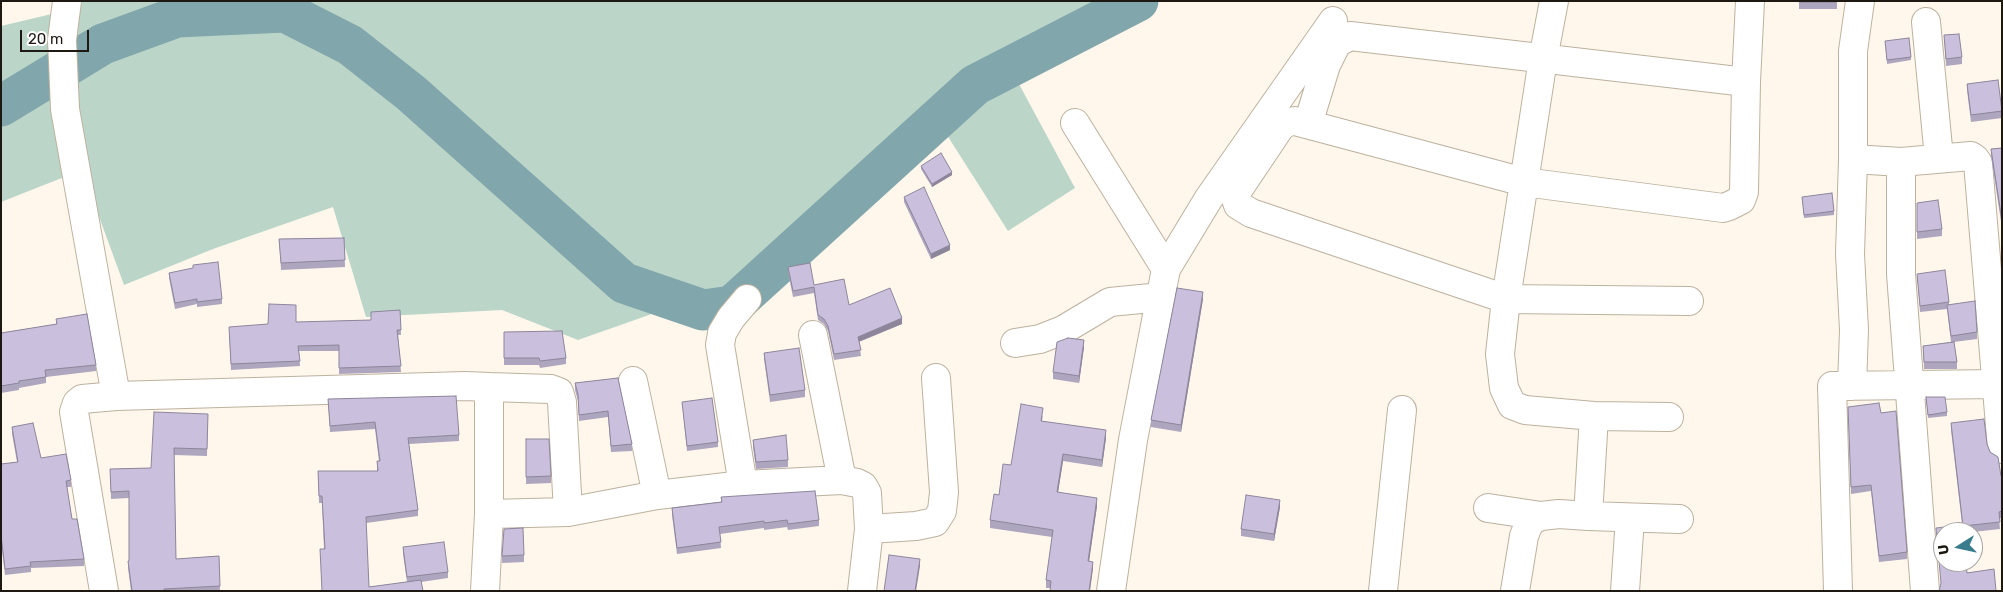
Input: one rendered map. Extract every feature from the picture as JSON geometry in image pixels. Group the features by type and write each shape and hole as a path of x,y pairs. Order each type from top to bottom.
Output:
{"street":[{"path":"67,1 62,40 65,109 116,396"},
{"path":"1554,1 1543,59 1506,299 1500,354 1504,388 1512,405 1525,410 1594,416 1669,417"},
{"path":"1689,301 1506,299 1251,213 1238,205 1236,193 1281,126 1288,122 1296,121 1524,182 1723,208 1737,203 1741,200 1744,192 1750,1"},
{"path":"1852,386 1854,330 1850,254 1853,159 1853,52 1860,1"},
{"path":"1111,591 1133,440 1166,269 1209,198 1333,21"},
{"path":"1926,22 1939,158"},
{"path":"1308,124 1326,65 1337,43 1350,36 1746,82"},
{"path":"1075,123 1166,269"},
{"path":"1853,159 1901,162 1971,156 1978,163 2002,449"},
{"path":"1901,162 1901,274 1925,591"},
{"path":"1015,343 1040,339 1063,330 1110,302 1161,297"},
{"path":"743,486 720,345 722,333 731,318 747,299"},
{"path":"813,335 842,480"},
{"path":"869,529 916,526 935,522 942,511 944,492 936,378"},
{"path":"633,381 657,495"},
{"path":"1838,591 1832,386 1997,384"},
{"path":"104,591 74,412 77,403 82,398 465,386 551,389 559,392 562,402 568,512"},
{"path":"485,591 489,514 489,388"},
{"path":"1383,591 1402,410"},
{"path":"1588,516 1594,416"},
{"path":"489,514 568,512 657,495 743,486 842,480 857,482 863,486 867,493 869,529 862,591"},
{"path":"1488,508 1541,516"},
{"path":"1515,591 1524,536 1530,520 1541,516 1559,514 1679,519"},
{"path":"1625,591 1630,518"}],"green space":[{"path":"61,1 1140,1 1085,35 1005,58 1075,188 1008,231 931,110 844,198 788,266 578,340 502,310 366,317 333,207 213,249 124,285 82,170 1,202 1,26 60,12"}],"building":[{"path":"1837,1 1837,2 1799,2"},
{"path":"1959,34 1962,57 1946,59 1944,35"},
{"path":"1909,38 1911,57 1887,60 1885,41"},
{"path":"1998,80 2002,111 1971,115 1967,84"},
{"path":"2002,148 2002,221 1991,149"},
{"path":"941,153 952,172 932,184 921,166"},
{"path":"924,187 950,245 931,254 904,197"},
{"path":"1832,193 1834,211 1804,215 1802,197"},
{"path":"1938,200 1942,229 1917,232 1917,203"},
{"path":"344,238 345,260 281,263 279,239"},
{"path":"218,262 222,299 197,302 197,299 175,303 169,273 193,268 193,265"},
{"path":"810,263 814,285 844,279 849,305 890,288 902,318 858,337 861,350 834,354 828,326 824,319 818,315 814,287 793,291 788,267"},
{"path":"1945,270 1949,302 1920,306 1917,274"},
{"path":"1177,288 1203,292 1181,425 1151,420"},
{"path":"1975,301 1977,332 1951,336 1947,305"},
{"path":"269,304 296,305 296,322 371,320 371,312 400,310 401,330 397,330 401,366 339,368 339,345 298,346 300,361 231,364 229,327 268,324"},
{"path":"87,314 96,365 45,370 46,377 1,386 1,333 57,324 56,319"},
{"path":"562,331 566,358 540,361 539,358 504,358 504,332"},
{"path":"1068,338 1084,340 1079,376 1053,372 1057,342"},
{"path":"1954,342 1957,362 1924,362 1923,346"},
{"path":"799,348 805,390 770,395 764,353"},
{"path":"618,378 632,444 611,446 608,411 579,415 578,394 575,383"},
{"path":"456,396 459,435 408,438 418,510 366,517 369,587 421,580 423,591 322,591 320,549 325,549 322,496 319,496 318,471 378,471 377,461 380,461 375,422 330,426 328,399"},
{"path":"1926,397 1945,397 1947,412 1928,415"},
{"path":"712,398 718,442 687,446 682,402"},
{"path":"1879,403 1881,413 1896,411 1907,552 1879,556 1871,485 1851,487 1848,407"},
{"path":"1021,404 1043,408 1041,421 1106,430 1102,460 1063,454 1057,492 1097,498 1088,561 1093,562 1089,591 1050,591 1051,581 1046,580 1053,530 990,520 994,494 999,495 1003,464 1011,465"},
{"path":"154,412 208,414 207,449 174,448 176,559 219,556 220,586 164,589 164,591 132,591 128,561 129,491 111,492 110,469 151,468"},
{"path":"1984,419 1987,444 1990,452 1998,457 2002,476 2002,511 1999,512 2000,522 1983,524 1983,522 1963,522 1951,423"},
{"path":"33,423 41,458 66,454 71,480 66,481 72,519 77,519 84,559 30,562 31,566 5,569 1,535 1,464 18,462 12,427"},
{"path":"786,435 788,460 756,462 753,440"},
{"path":"526,439 549,439 551,476 526,477"},
{"path":"815,491 819,520 788,524 787,520 764,523 764,521 719,527 721,542 677,548 672,508 722,502 721,497"},
{"path":"1246,495 1280,500 1274,534 1241,529"},
{"path":"523,528 524,555 502,556 504,529"},
{"path":"444,542 448,572 407,577 403,547"},
{"path":"889,555 920,559 915,591 884,591"},
{"path":"1994,569 1996,591 1939,591 1941,583 1940,572 1967,573"}],"waterway":[{"path":"1,106 103,44 177,17 285,12 350,45 411,93 624,283 703,310 732,306 975,85 1138,1"}]}
